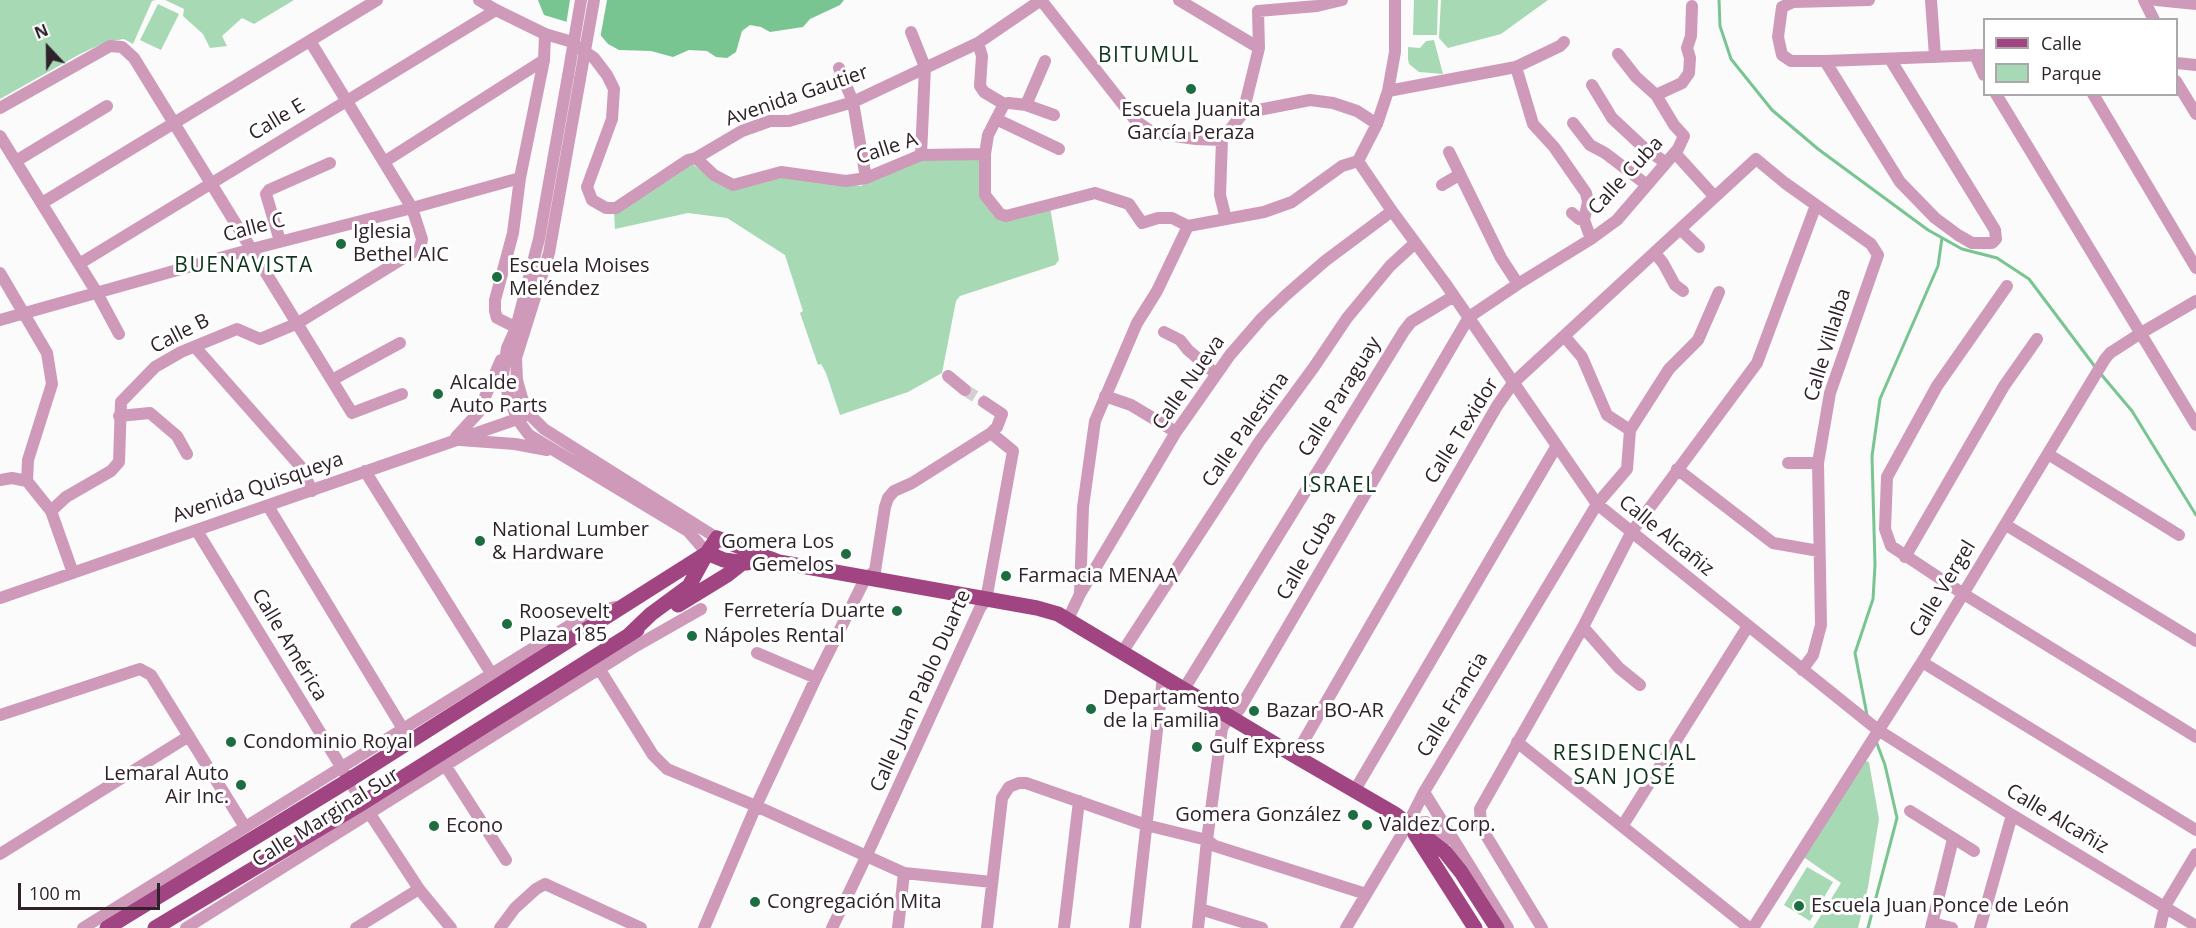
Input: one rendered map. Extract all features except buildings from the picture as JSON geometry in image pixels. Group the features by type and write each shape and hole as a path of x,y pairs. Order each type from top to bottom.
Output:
{"main road":[{"path":"632,641 651,614 689,586 717,538 779,562 1037,608 1058,614 1123,651 1228,717 1395,814 1445,852 1461,872 1497,928"},
{"path":"707,553 741,564 779,562"},
{"path":"107,928 345,774 628,604 707,553"},
{"path":"155,928 367,808 632,641 741,564"},
{"path":"1408,824 1475,928"}],"street":[{"path":"42,202 377,0"},
{"path":"479,0 545,34 544,60 520,178 513,233 495,300 497,318 520,330"},
{"path":"574,77 581,0"},
{"path":"594,0 574,77 538,239 520,330 516,358 517,380 529,414 544,429 717,538"},
{"path":"1179,0 1258,48"},
{"path":"1226,219 1220,195 1222,140 1243,113 1258,48 1258,10 1317,6 1342,0"},
{"path":"1004,104 988,135 986,154 985,195 1000,214 1006,216 1095,193 1129,204 1142,223 1158,218 1172,218 1188,226 1264,212 1292,202 1342,166 1358,161 1377,124 1388,92 1395,52 1395,0"},
{"path":"1869,0 1793,2 1782,7 1778,37 1782,54 1791,61 1980,55 1983,70"},
{"path":"1931,0 1935,56"},
{"path":"2144,0 2153,18"},
{"path":"2156,0 2196,4"},
{"path":"1034,2 1136,120 1153,132 1196,139 1222,140"},
{"name":"Avenida Gautier","path":"545,34 569,41 594,58 614,89 612,119 587,187 592,200 606,208 616,207 688,160 696,158 742,131 770,121 789,121 853,102 978,43 1034,2"},
{"path":"1618,54 1636,77 1656,94 1682,83 1689,74 1690,58 1687,48 1693,20 1692,6"},
{"name":"Calle E","path":"79,264 496,10"},
{"path":"911,32 924,67 921,155"},
{"path":"310,41 412,208"},
{"path":"1388,92 1516,67 1564,42"},
{"path":"978,43 982,56 980,86 984,92 1004,104 1026,105 1054,115"},
{"path":"0,108 110,46 122,47 134,58 352,413 402,394"},
{"path":"1824,61 1900,182 1935,218 1972,243 1992,243 1996,238 1995,230 1890,59"},
{"path":"384,162 544,60"},
{"path":"1026,105 1045,61"},
{"path":"2178,63 2196,65"},
{"path":"1516,67 1533,124 1554,147 1586,193 1588,202 1584,220 1591,239"},
{"path":"839,68 853,102 866,178"},
{"path":"2178,84 2196,114"},
{"path":"1592,85 1612,118 1642,146 1666,163"},
{"name":"Calle Cuba","path":"1198,928 1222,728 1228,717 1239,710 1469,317 1617,220 1675,153 1684,136 1674,125 1656,94"},
{"path":"1997,96 2196,425"},
{"path":"2094,96 2196,268"},
{"path":"1243,113 1310,100 1333,103 1357,111 1377,124"},
{"path":"16,161 107,106"},
{"path":"996,119 1059,149"},
{"path":"1574,123 1590,146 1605,153 1647,185"},
{"path":"0,135 97,293 119,334"},
{"path":"1449,152 1501,258 1518,284"},
{"path":"1675,153 1714,196"},
{"name":"Calle A","path":"696,158 714,175 733,184 781,172 846,181 866,178 921,155 986,154"},
{"name":"Calle Texidor","path":"1295,756 1497,406 1513,383 1756,159 1785,183"},
{"name":"Calle Alcañiz","path":"1358,161 1469,317 1597,504 1878,730 2012,815 2196,926"},
{"path":"279,242 266,194 269,189 330,163"},
{"path":"1442,185 1459,175"},
{"name":"Calle C","path":"0,321 252,249 520,178"},
{"name":"Calle Villalba","path":"1785,183 1871,243 1878,255 1830,393 1818,463 1821,625 1813,655 1802,670"},
{"path":"1542,928 1481,827 1480,809 1583,627 1631,532 1757,363 1816,205"},
{"name":"Calle B","path":"51,511 66,497 111,471 119,462 121,402 155,367 181,352 237,328 260,339 298,322 420,248 422,239 412,208"},
{"name":"Calle Nueva","path":"1068,619 1080,594 1176,432 1216,374 1244,339 1286,295 1325,261 1392,211"},
{"path":"1572,213 1584,220"},
{"path":"1080,594 1083,507 1095,421 1137,323 1157,291 1188,226"},
{"path":"1680,229 1699,247"},
{"name":"Calle Palestina","path":"1123,651 1259,442 1347,318 1390,266 1415,243"},
{"path":"1655,253 1675,285 1683,291"},
{"path":"0,273 47,353 52,384 28,460 27,481"},
{"path":"2007,285 1937,386 1887,477 1886,530 1891,546 1905,558 2196,737"},
{"path":"1565,337 1582,357 1606,415 1630,429 1669,369 1698,340 1719,292"},
{"name":"Calle Paraguay","path":"1184,689 1404,331 1411,322 1454,296"},
{"name":"Calle Vergel","path":"1751,928 1922,662 2105,359 2110,353 2141,333 2196,301"},
{"path":"453,440 478,413 507,348 520,330"},
{"path":"1164,332 1180,340 1216,374"},
{"path":"1905,558 2004,386 2037,339"},
{"path":"332,380 400,343"},
{"path":"195,347 302,467 312,491"},
{"path":"507,348 503,375 505,385 517,419 529,435 688,531 707,553"},
{"path":"948,376 965,390"},
{"path":"1105,396 1131,405 1176,432"},
{"path":"704,928 756,806 816,678 865,579 875,571 888,498 894,491 912,483 997,427 1002,414 984,402"},
{"path":"119,416 150,413 177,436 187,454"},
{"name":"Avenida Quisqueya","path":"0,598 529,414"},
{"name":"Calle Francia","path":"1346,928 1408,824 1424,792 1597,504 1627,469 1630,429"},
{"name":"Calle Juan Pablo Duarte","path":"832,928 980,608 986,600 1012,451 991,433"},
{"path":"453,440 496,442 557,452"},
{"path":"1355,790 1557,447"},
{"path":"2048,454 2179,535"},
{"path":"1788,463 1818,463"},
{"path":"1677,468 1773,543 1819,550"},
{"path":"365,471 491,673"},
{"path":"0,480 12,478 27,481 51,511 73,573"},
{"path":"268,506 403,729"},
{"path":"2006,525 2196,641"},
{"name":"Calle América","path":"197,531 345,774 419,889 451,928"},
{"path":"83,928 245,827 345,774 403,729 583,617 628,604"},
{"name":"Calle Marginal Sur","path":"186,928 367,808 445,765 600,670 632,641 701,609"},
{"path":"1623,825 1748,626"},
{"path":"1583,627 1618,668 1640,686"},
{"path":"757,653 816,678"},
{"path":"1922,662 2196,830"},
{"path":"0,715 140,669 151,675 245,827"},
{"path":"600,670 653,755 667,769 756,806 904,873 992,882"},
{"path":"1135,928 1163,676"},
{"path":"0,854 189,736"},
{"path":"1517,742 1751,928"},
{"path":"445,765 506,860"},
{"path":"987,928 1002,798 1006,790 1014,784 1026,783 1146,825 1207,840 1215,846 1366,894"},
{"path":"1424,792 1508,928"},
{"path":"1064,928 1079,801"},
{"path":"1910,811 1974,852"},
{"path":"1980,928 2012,815"},
{"path":"1408,824 1426,822 1456,845"},
{"path":"1952,928 1932,925 1953,839"},
{"path":"2160,928 2165,906 2196,854"},
{"path":"898,928 904,873"},
{"path":"500,928 515,908 545,884 641,928"},
{"path":"356,928 419,889"},
{"path":"1200,909 1262,928"}],"green space":[{"path":"0,0 156,0 152,1 133,44 124,39 106,42 0,99"},
{"path":"165,0 294,0 254,24 242,18 222,36 227,46 210,48 203,34 183,16 184,9"},
{"path":"1414,0 1438,0 1437,35 1413,35"},
{"path":"1441,0 1548,0 1501,34 1448,48 1439,38"},
{"path":"158,4 179,14 161,50 140,40"},
{"path":"1434,40 1443,74 1419,72 1409,64 1408,47 1420,48 1426,41"},
{"path":"982,156 983,195 1001,219 1050,207 1059,260 1055,265 960,296 956,301 942,373 908,392 840,415 826,373 821,364 818,365 800,313 803,311 785,255 727,218 688,213 615,229 614,212 691,163 721,185 779,174 861,186 872,178 918,157"},
{"path":"1862,760 1869,762 1879,819 1868,887 1858,928 1813,928 1841,883 1802,856"},
{"path":"1807,867 1833,882 1810,921 1784,905"}],"shaded area":[{"path":"538,0 844,0 840,5 810,19 803,27 770,32 750,25 742,31 736,52 727,58 716,57 707,51 689,50 673,57 651,51 619,50 608,44 597,31 544,15"}],"pier":[{"path":"570,0 607,0 600,39 596,34 566,25"}],"waterway":[{"path":"1719,0 1720,26 1731,59 1772,110 1818,149 1928,230 1962,249 1997,258 2029,279 2096,368"},
{"path":"1867,715 1855,653 1873,599 1875,565 1872,456 1880,399 1938,266 1942,238"},
{"path":"2100,373 2132,411 2196,515"},
{"path":"1868,928 1897,818 1885,765 1876,741"}],"tunnel":[{"path":"965,390 984,402"}],"place":[{"name":"Escuela Juanita García Peraza","path":"1191,89"},
{"name":"Iglesia Bethel AIC","path":"341,244"},
{"name":"Escuela Moises Meléndez","path":"497,277"},
{"name":"Alcalde Auto Parts","path":"438,394"},
{"name":"National Lumber & Hardware","path":"480,541"},
{"name":"Gomera Los Gemelos","path":"846,554"},
{"name":"Farmacia MENAA","path":"1006,576"},
{"name":"Ferretería Duarte","path":"897,611"},
{"name":"Roosevelt Plaza 185","path":"507,624"},
{"name":"Nápoles Rental","path":"692,636"},
{"name":"Departamento de la Familia","path":"1091,709"},
{"name":"Bazar BO-AR","path":"1254,711"},
{"name":"Condominio Royal","path":"231,742"},
{"name":"Gulf Express","path":"1197,747"},
{"name":"Lemaral Auto Air Inc.","path":"241,785"},
{"name":"Gomera González","path":"1353,815"},
{"name":"Valdez Corp.","path":"1367,825"},
{"name":"Econo","path":"434,826"},
{"name":"Congregación Mita","path":"755,902"},
{"name":"Escuela Juan Ponce de León","path":"1799,906"}],"district":[{"name":"BITUMUL","path":"1149,56"},
{"name":"BUENAVISTA","path":"244,266"},
{"name":"ISRAEL","path":"1340,486"},
{"name":"RESIDENCIAL SAN JOSÉ","path":"1625,766"}]}
